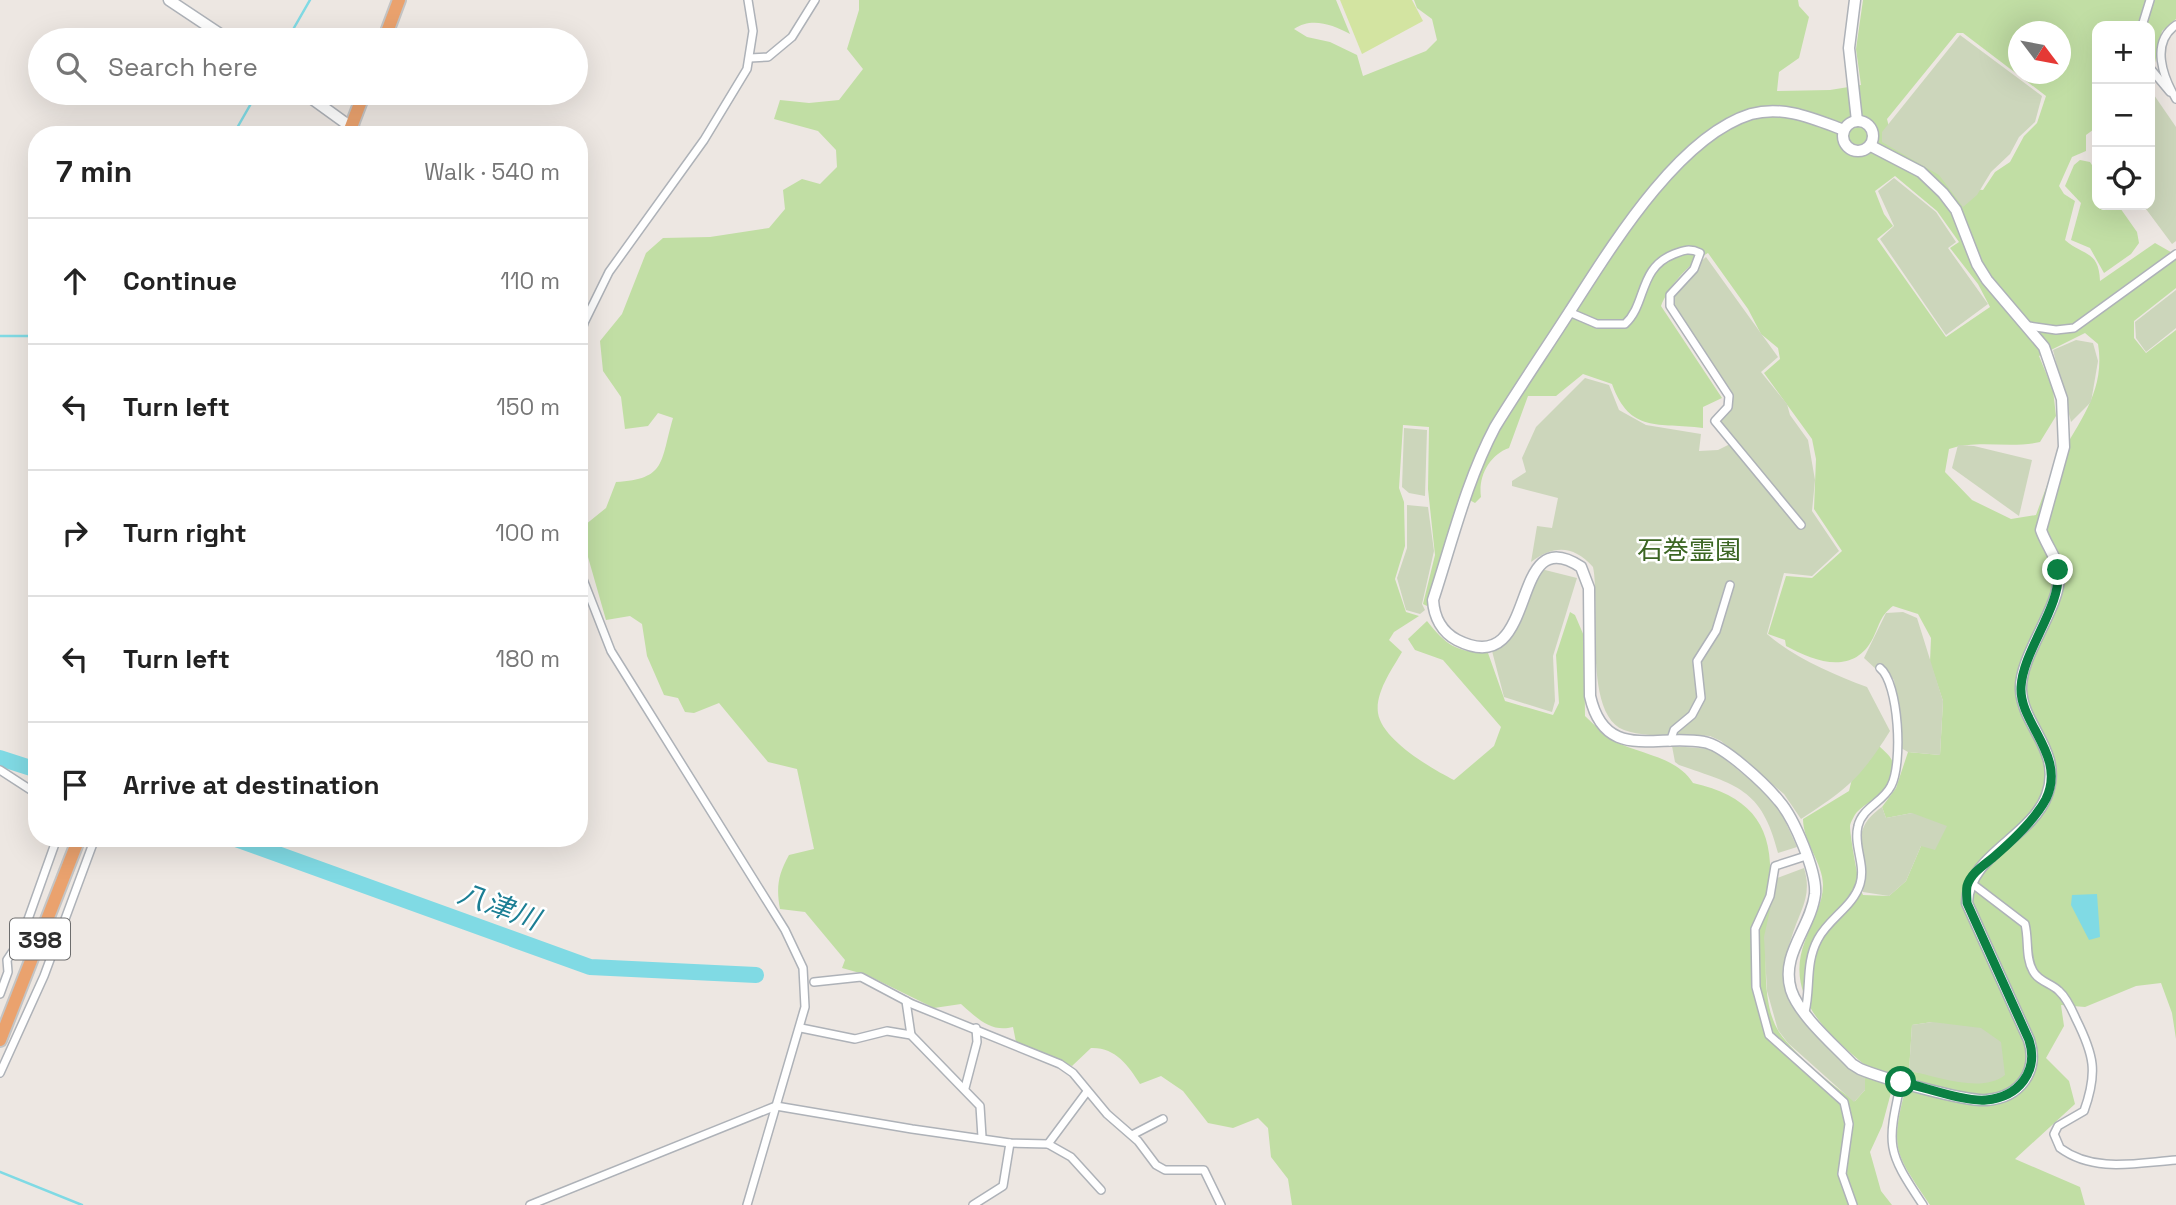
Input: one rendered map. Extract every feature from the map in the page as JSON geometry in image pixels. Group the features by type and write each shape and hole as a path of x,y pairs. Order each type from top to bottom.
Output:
{"highway":[{"path":"388,28 399,0"},
{"path":"356,126 361,105"},
{"name":"398","path":"0,1040 75,847"}],"street":[{"path":"169,0 211,28"},
{"path":"588,312 609,272 731,99 750,58 752,31 748,0"},
{"path":"750,58 768,57 792,37 815,0"},
{"path":"1855,0 1849,48 1857,121"},
{"path":"2144,21 2150,0"},
{"path":"2175,97 2163,73 2161,51 2168,32 2176,25"},
{"path":"2155,74 2175,97"},
{"path":"319,105 346,126"},
{"path":"1844,130 1805,115 1776,111 1753,114 1730,123 1703,142 1663,180 1625,228 1525,378 1480,456 1433,600 1434,610 1444,631 1455,639 1472,646 1497,643 1509,634 1515,625 1531,577 1538,567 1548,559 1571,560 1581,567 1589,588 1590,696 1594,712 1608,731 1623,739 1704,742 1715,746 1763,784 1788,813 1814,879 1815,896 1790,957 1788,971 1791,990 1805,1012 1852,1065 1901,1082 1984,1100 2015,1089 2030,1072 2033,1060 2029,1040 1967,903 1970,882 1980,867 1995,856 2039,808 2051,780 2048,757 2023,700 2021,684 2059,578 2056,560 2041,530 2060,472 2064,422 2054,372 2044,347 1977,264 1956,210 1921,172 1871,146"},
{"path":"1857,121 1866,122 1874,137 1871,146 1858,152 1848,149 1843,140 1844,130 1857,121"},
{"path":"1569,312 1597,324 1625,324 1648,276 1657,265 1680,251 1689,249 1700,253 1694,269 1670,295 1670,306 1729,396 1728,407 1715,421 1801,525"},
{"path":"2029,326 2056,330 2074,328 2176,254"},
{"path":"1670,742 1674,730 1692,715 1701,698 1697,661 1716,631 1730,586"},
{"path":"588,592 611,651 797,954 803,968 806,991 801,1028 776,1106 750,1204"},
{"path":"1805,1012 1809,961 1816,942 1828,923 1851,902 1860,886 1863,865 1856,836 1858,825 1862,816 1884,797 1896,776 1892,690 1886,673 1880,668"},
{"path":"0,770 10,773 28,787"},
{"path":"0,994 8,972 4,959 21,939 54,847"},
{"path":"0,1073 44,976 93,847"},
{"path":"1806,856 1775,866 1770,896 1755,929 1756,987 1769,1035 1844,1102 1849,1124 1842,1174 1853,1205"},
{"path":"1970,882 2025,924 2027,956 2032,970 2038,978 2060,992 2092,1051 2093,1082 2090,1095 2084,1111 2058,1126 2054,1134 2060,1149 2087,1163 2101,1165 2176,1160"},
{"path":"814,982 861,977 906,1001 1067,1068 1086,1093 1132,1135 1156,1165 1164,1170 1204,1170 1221,1205"},
{"path":"906,1001 911,1035"},
{"path":"801,1028 855,1039 887,1031 911,1035 980,1105 982,1137"},
{"path":"965,1088 977,1042 976,1028"},
{"path":"1901,1082 1890,1142 1900,1171 1923,1205"},
{"path":"1048,1144 1086,1093"},
{"path":"530,1205 776,1106 1010,1143 1048,1144 1071,1157 1101,1190"},
{"path":"1132,1135 1163,1119"},
{"path":"972,1205 1003,1186 1010,1143"}],"green space":[{"path":"859,0 1336,0 1350,34 1322,23 1307,23 1294,29 1307,37 1330,42 1357,55 1363,76 1426,51 1437,40 1432,19 1417,8 1414,0 1798,0 1799,6 1809,17 1799,58 1779,72 1777,91 1830,90 1861,85 1856,49 1863,0 2176,0 2176,19 2162,31 2155,62 2155,21 2092,21 2092,131 2086,135 2086,151 2072,157 2059,186 2064,194 2075,201 2065,240 2093,259 2097,264 2100,281 2155,243 2176,255 2176,288 2134,321 2134,338 2146,353 2176,330 2176,1039 2172,1013 2161,983 2136,986 2085,1007 2061,1005 2064,1026 2046,1058 2069,1081 2075,1104 2015,1159 2080,1187 2085,1205 1930,1205 1910,1175 1899,1152 1898,1127 1905,1091 1892,1089 1882,1126 1870,1152 1881,1191 1892,1205 1292,1205 1288,1179 1271,1157 1268,1128 1258,1118 1233,1128 1208,1123 1183,1091 1161,1076 1140,1084 1120,1058 1100,1048 1091,1048 1072,1066 1016,1042 1013,1027 991,1026 961,1004 934,1008 867,975 842,968 845,960 805,912 780,909 779,881 789,855 814,849 797,769 768,762 719,703 694,713 685,712 678,698 664,695 647,656 642,624 630,616 606,620 588,557 588,523 606,508 616,482 645,477 659,465 673,418 658,413 648,426 625,429 621,397 603,371 600,341 622,314 646,253 663,238 710,237 769,228 785,209 783,190 802,179 820,184 837,167 836,150 818,131 774,119 780,100 809,103 839,100 863,69 847,49 859,10","holes":["2008,21 2071,21 2071,84 2030,84 2046,96 2037,123 2024,136 2010,162 1995,172 1983,190 1972,189 1890,131 1887,119 1957,33 1963,33 2008,67","1895,176 1937,211 1959,242 1950,248 1978,284 1990,307 1946,337 1877,239 1893,226 1884,214 1875,191","1708,253 1748,309 1761,334 1778,348 1780,359 1764,373 1812,439 1816,459 1814,509 1842,551 1812,578 1786,576 1768,634 1785,640 1786,646 1809,657 1821,661 1845,661 1855,658 1865,650 1883,617 1893,606 1918,614 1931,638 1930,662 1943,701 1940,755 1908,752 1896,788 1882,807 1886,818 1912,813 1921,846 1906,881 1889,896 1863,895 1850,825 1857,812 1889,787 1894,772 1892,759 1747,625 1854,771 1849,791 1803,819 1823,885 1819,907 1800,961 1800,979 1804,996 1823,1026 1865,1065 1865,1090 1855,1101 1794,1050 1779,1032 1772,1017 1766,978 1766,956 1777,878 1769,893 1769,851 1757,820 1746,807 1732,797 1693,783 1686,774 1668,762 1614,741 1585,716 1584,636 1575,615 1570,612 1556,655 1559,703 1553,715 1505,701 1488,653 1453,646 1427,621 1408,639 1415,650 1443,660 1501,727 1494,746 1454,780 1433,769 1398,743 1388,733 1378,713 1382,689 1402,652 1389,640 1394,632 1419,616 1406,612 1395,579 1405,546 1404,502 1399,488 1403,425 1429,427 1428,489 1435,555 1423,604 1427,606 1460,495 1475,503 1481,497 1481,482 1486,468 1496,456 1509,448 1528,396 1556,396 1583,374 1612,384 1627,411 1637,418 1659,425 1703,428 1703,407 1722,398 1661,306 1674,283 1694,262","2085,333 2098,344 2098,378 2094,393 2056,464 2036,515 2011,519 1972,500 1945,472 1949,449 1971,445 2040,442 2056,416 2053,390 2039,356","1932,1022 1934,1075 1909,1071 1912,1025"]},
{"path":"1340,0 1412,0 1423,21 1362,54"},
{"path":"1960,35 2008,71 2008,84 2026,84 2042,96 2035,122 2019,137 2010,154 1991,172 1977,195 1963,207 1939,175 1882,142 1882,132"},
{"path":"2155,96 2176,127 2176,241 2172,244 2147,210 2155,210"},
{"path":"2080,160 2090,162 2092,165 2092,210 2122,210 2137,232 2139,243 2131,254 2104,273 2090,248 2071,240 2081,203 2065,186 2074,165"},
{"path":"1894,178 1936,212 1956,242 1948,248 1988,304 1946,335 1880,239 1894,226 1878,191"},
{"name":"石巻霊園","path":"1706,257 1778,357 1761,372 1787,404 1790,415 1808,440 1815,480 1812,511 1839,551 1812,576 1784,573 1767,634 1814,665 1867,687 1890,731 1852,782 1801,819 1784,794 1721,741 1710,736 1633,733 1611,720 1598,682 1593,567 1571,551 1563,550 1539,556 1531,562 1537,526 1552,528 1558,498 1512,486 1512,481 1526,472 1522,458 1536,427 1585,378 1609,385 1619,410 1646,425 1701,434 1699,451 1718,450 1730,444 1711,421 1725,406 1727,398 1665,301 1670,289"},
{"path":"2176,290 2176,328 2146,352 2136,338 2135,322"},
{"path":"2076,340 2093,343 2098,361 2091,402 2071,422 2053,350"},
{"path":"1404,428 1427,430 1425,496 1409,493 1402,487"},
{"path":"1958,445 1974,446 2032,460 2019,516 1952,468"},
{"path":"1407,505 1428,507 1434,551 1422,604 1425,610 1420,614 1406,610 1397,578 1407,548"},
{"path":"1541,569 1577,578 1553,656 1555,701 1552,712 1504,697 1492,651 1505,643 1520,624"},
{"path":"1903,612 1917,618 1943,701 1940,755 1908,752 1901,748 1894,680 1881,664 1877,670 1864,658 1886,613"},
{"path":"1672,746 1711,749 1763,790 1780,810 1797,847 1778,853 1764,815 1755,802 1731,784 1679,765 1675,762"},
{"path":"1882,807 1886,818 1912,813 1947,826 1935,850 1921,846 1906,881 1889,896 1863,892 1861,835 1871,816"},
{"path":"1804,868 1806,896 1786,956 1785,986 1806,1023 1843,1061 1865,1077 1865,1090 1854,1102 1788,1043 1778,1030 1767,991 1764,937 1777,878"},
{"path":"1932,1022 1981,1028 2001,1042 2005,1075 1984,1083 1971,1083 1909,1071 1912,1025"}],"water":[{"path":"2097,894 2100,937 2089,940 2071,905 2072,895"}],"waterway":[{"path":"294,28 310,0"},
{"path":"238,126 250,105"},
{"path":"0,336 28,336"},
{"name":"八津川","path":"0,758 28,767"},
{"name":"八津川","path":"258,847 590,967 756,975"},
{"path":"0,1172 82,1205"}],"route":[{"path":"1901,1082 1984,1100 2015,1089 2025,1081 2030,1072 2033,1060 2029,1040 1967,903 1967,886 1980,867 1995,856 2039,808 2049,789 2051,770 2048,757 2023,700 2021,684 2054,594 2059,578 2058,570"}]}
